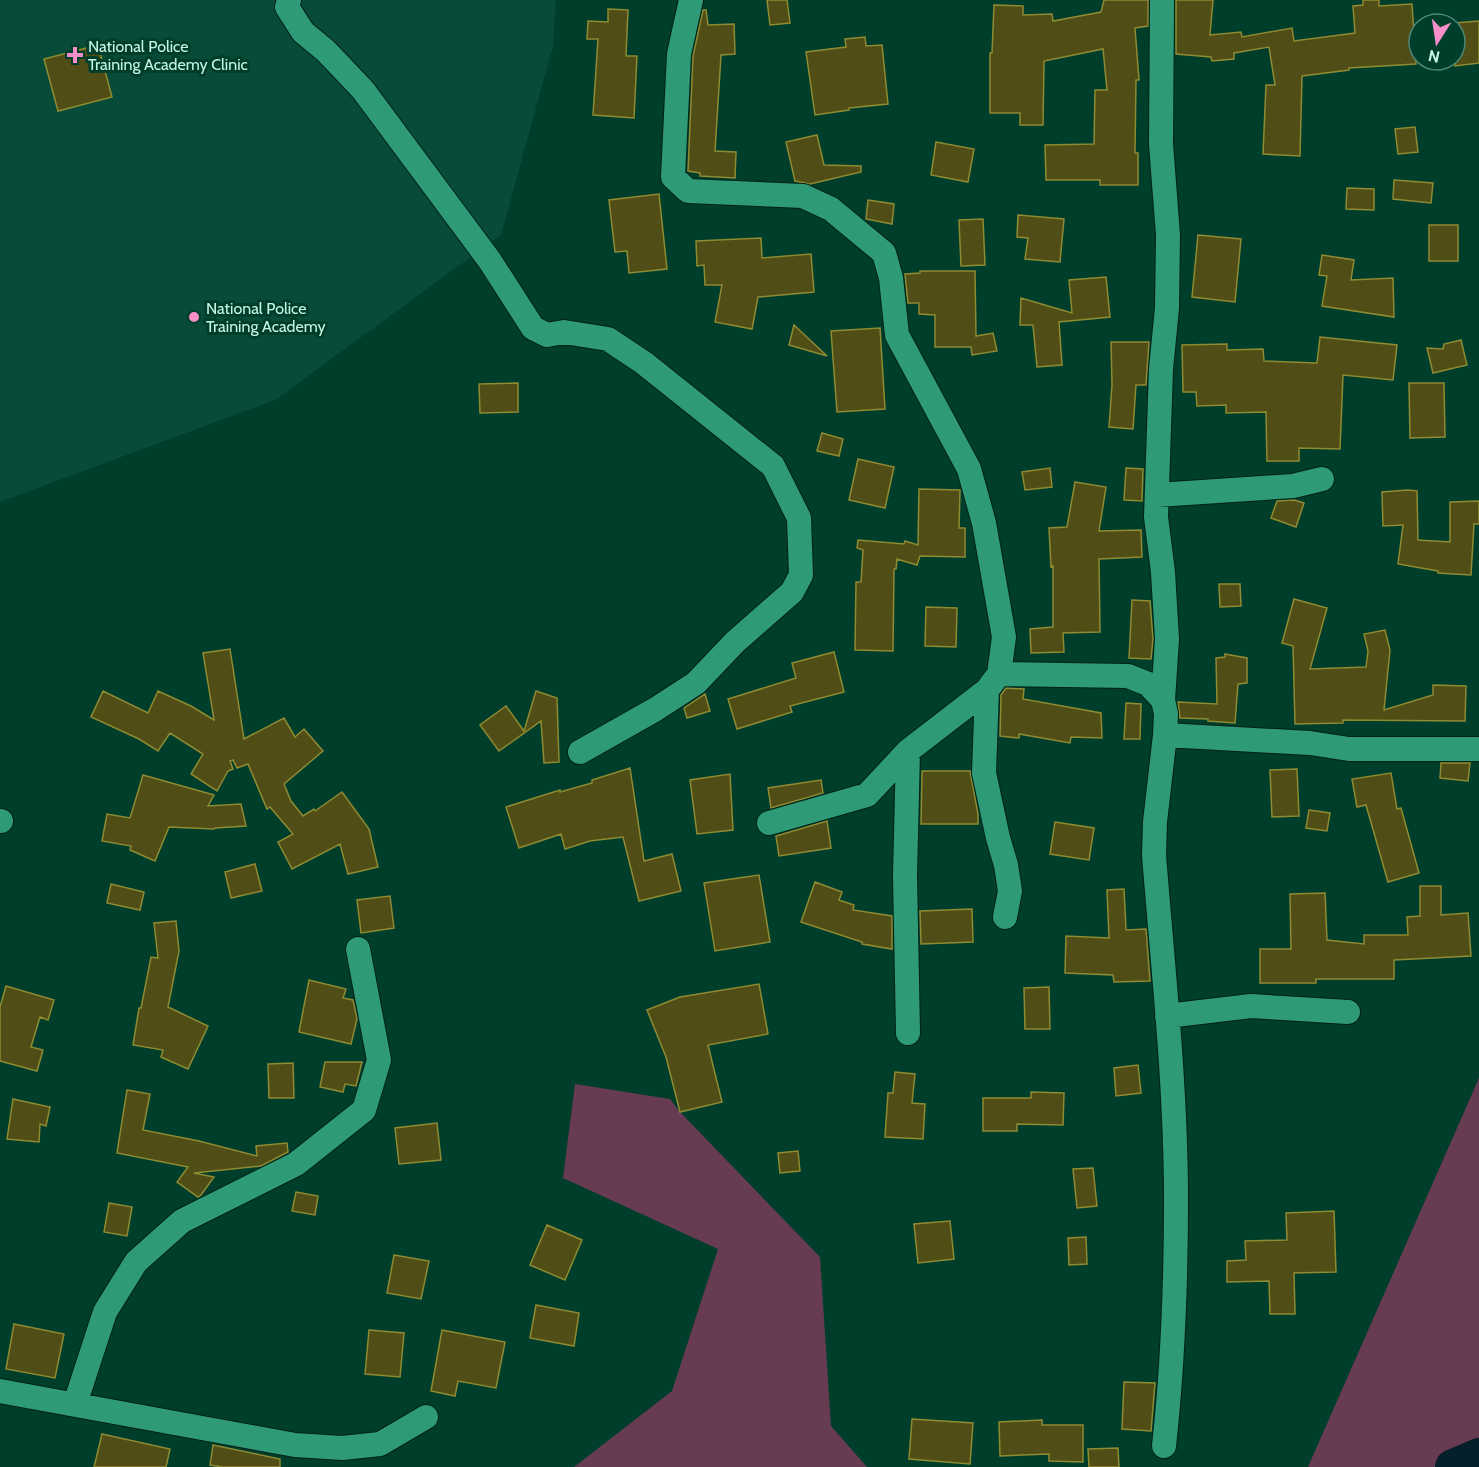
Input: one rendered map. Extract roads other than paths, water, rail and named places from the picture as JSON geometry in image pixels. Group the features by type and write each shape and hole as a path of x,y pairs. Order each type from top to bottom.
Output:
{"street":[{"path":"289,0 287,7 303,32 326,51 363,90 490,261 533,328 547,335 564,332 608,339 645,363 772,466 799,518 801,575 792,592 735,642 696,683 656,709 580,752"},
{"path":"691,0 679,54 673,177 688,191 802,196 831,208 884,253 891,278 897,336 969,469 984,523 1004,637 993,682 984,773 1009,882 1010,891 1005,917"},
{"path":"1162,0 1161,144 1168,235 1167,308 1161,369 1156,517 1163,572 1167,639 1163,700 1166,714 1165,735 1155,822 1154,855 1167,1016 1176,1199 1170,1386 1164,1446"},
{"path":"1157,495 1293,486 1323,479"},
{"path":"769,823 867,795 908,751 993,682 1128,676 1148,684 1163,700"},
{"path":"1165,735 1310,743 1349,749 1479,749"},
{"path":"908,751 905,876 908,1033"},
{"path":"75,1404 105,1312 136,1262 182,1221 296,1164 364,1110 379,1060 358,949"},
{"path":"1167,1016 1251,1006 1348,1012"},
{"path":"0,1391 295,1445 342,1448 380,1444 426,1417"}],"waterway":[{"path":"1453,1467 1479,1456"}],"place":[{"name":"National Police Training Academy Clinic","path":"75,55"},
{"name":"National Police Training Academy","path":"194,317"}]}
